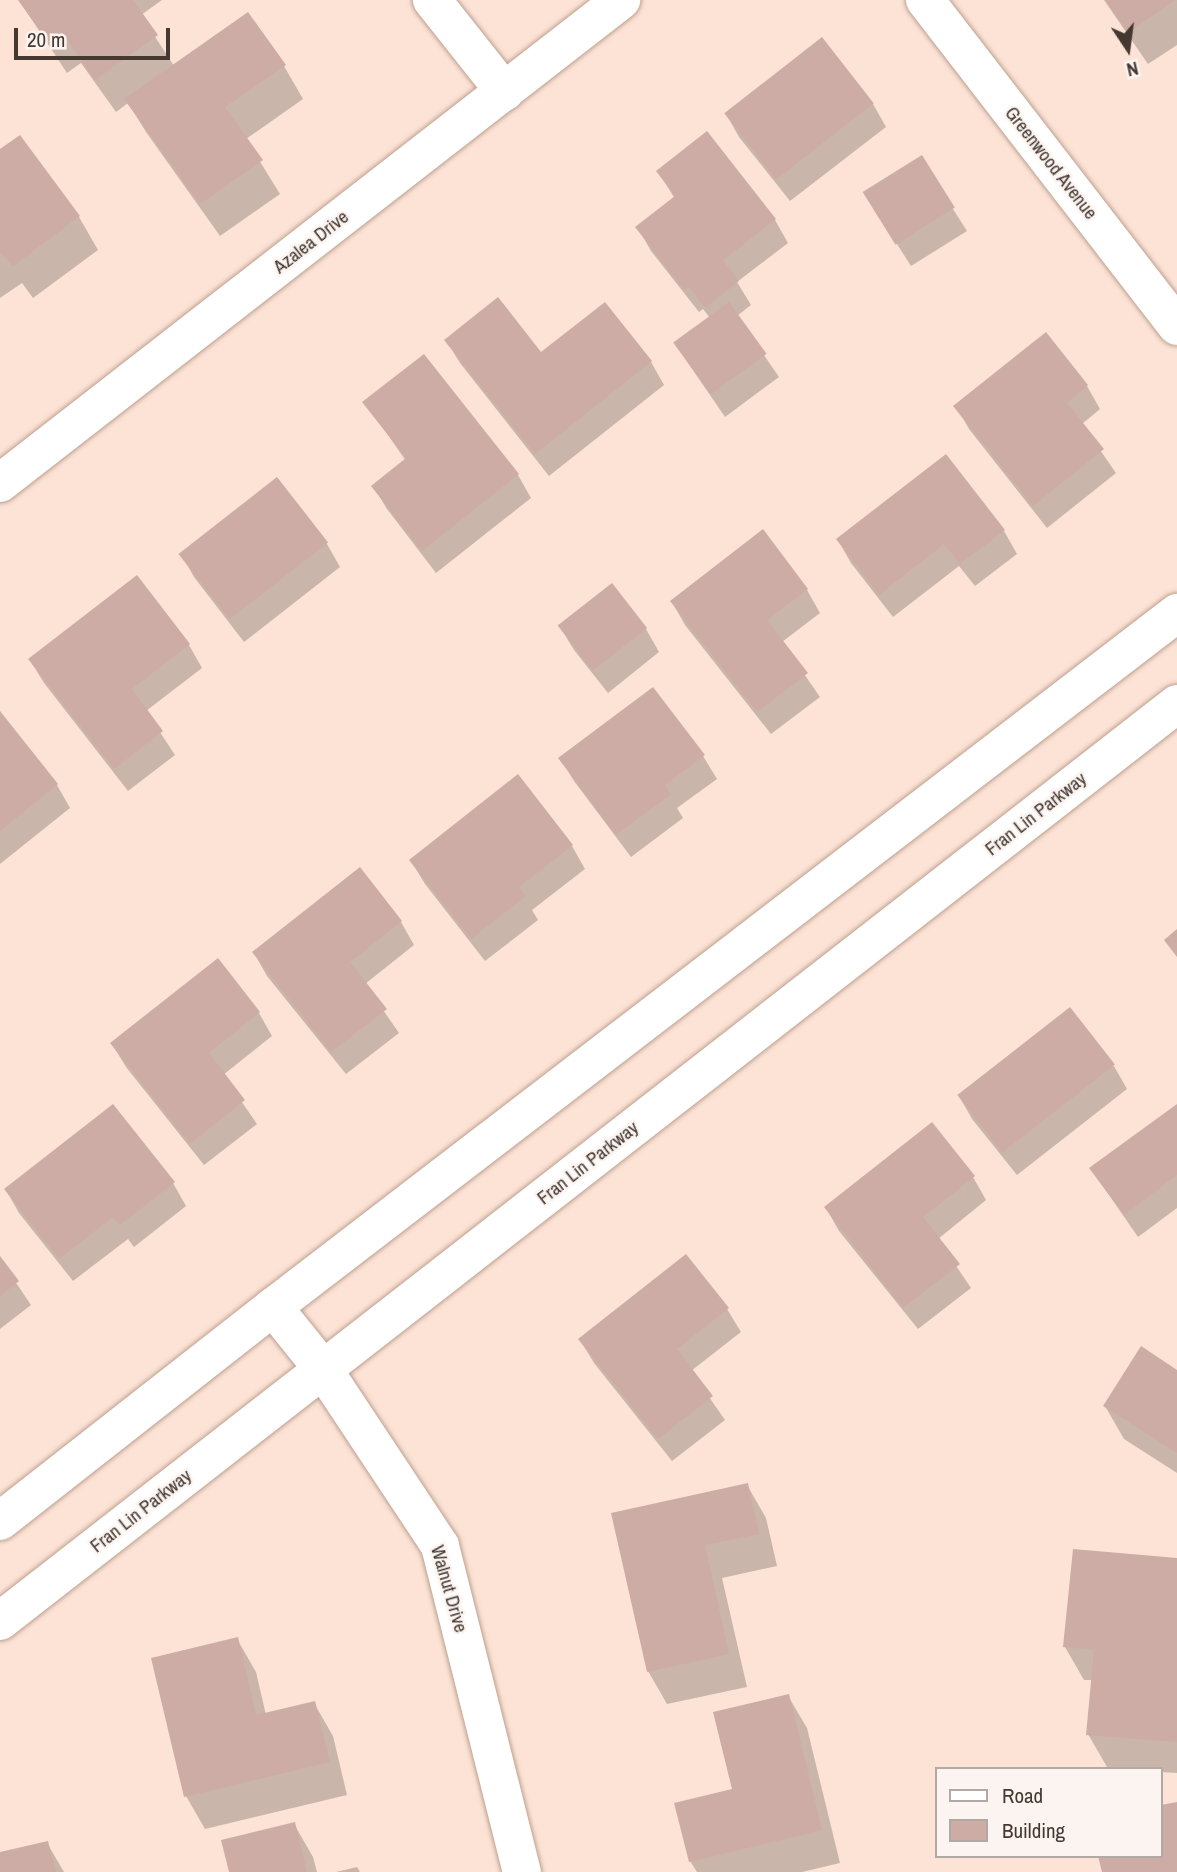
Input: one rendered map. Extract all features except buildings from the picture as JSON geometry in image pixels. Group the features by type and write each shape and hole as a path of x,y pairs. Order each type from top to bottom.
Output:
{"street":[{"path":"432,0 505,92"},
{"name":"Azalea Drive","path":"0,483 621,0"},
{"name":"Greenwood Avenue","path":"925,0 1177,326"},
{"path":"0,1521 272,1307 1177,613"},
{"name":"Fran Lin Parkway","path":"0,1621 1177,704"},
{"name":"Walnut Drive","path":"272,1307 323,1369 440,1546 522,1872"}]}
